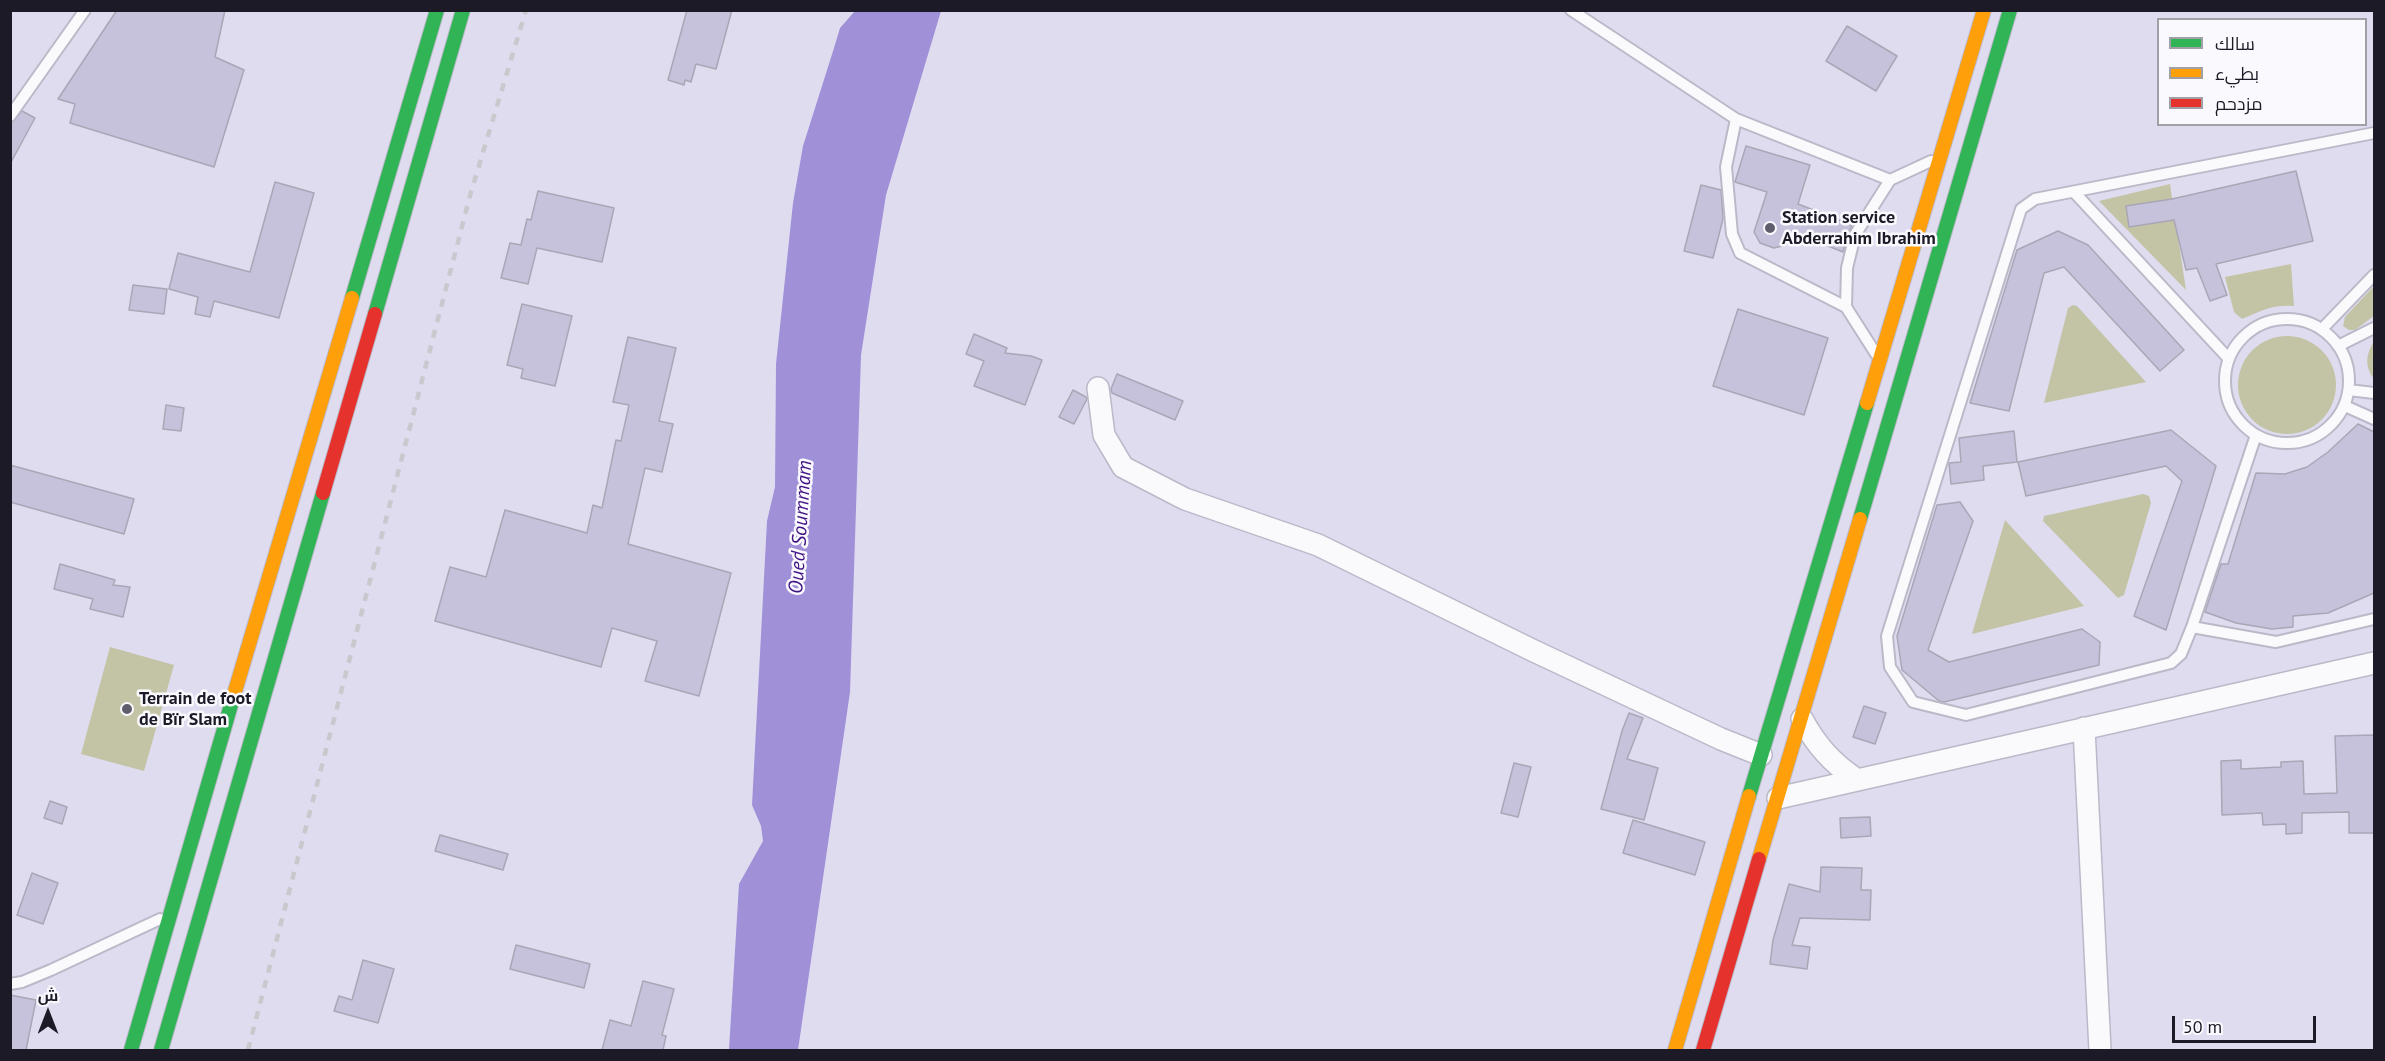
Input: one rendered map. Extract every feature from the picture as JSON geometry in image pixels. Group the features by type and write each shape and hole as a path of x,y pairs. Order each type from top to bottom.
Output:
{"highway":[{"path":"131,1050 437,10"},
{"path":"161,1050 463,10"},
{"path":"1675,1050 1761,754 1881,362 1984,10"},
{"path":"1703,1050 2010,10"}],"street":[{"path":"1098,388 1104,435 1122,466 1185,499 1318,545 1532,651 1721,739 1761,754"},
{"path":"1778,798 1856,779 1916,769 2084,728 2374,663"},
{"path":"1802,719 1824,753 1856,779"},
{"path":"2084,728 2100,1050"}],"lane":[{"path":"10,116 85,10"},
{"path":"1571,10 1736,119 1890,180"},
{"path":"1736,119 1726,167 1732,234 1740,253 1846,307 1881,362"},
{"path":"2256,435 2192,627 2181,654 2171,663 1966,715 1913,702 1890,667 1887,636 2021,209 2035,200 2374,133"},
{"path":"1846,307 1846,268 1855,235 1890,180 1942,155"},
{"path":"2074,192 2229,359"},
{"path":"2322,329 2374,275"},
{"path":"2292,320 2322,329 2338,346 2349,372 2349,390 2345,406 2333,423 2310,439 2283,443 2256,435 2236,417 2230,404 2226,377 2229,359 2242,339 2264,324 2292,320"},
{"path":"2338,346 2374,328"},
{"path":"2349,390 2374,393"},
{"path":"2345,406 2374,419"},
{"path":"2192,627 2276,642 2374,619"},
{"path":"10,984 22,982 51,970 169,916"}],"green space":[{"path":"2170,184 2186,290 2099,201"},
{"path":"2291,264 2294,306 2274,307 2242,319 2234,312 2225,277"},
{"path":"2374,286 2374,316 2355,330 2349,330 2343,326 2345,317"},
{"path":"2073,305 2077,306 2146,382 2044,403 2068,308"},
{"path":"2287,336 2306,340 2322,350 2332,366 2336,385 2332,404 2322,420 2306,430 2287,434 2268,430 2252,420 2242,404 2238,385 2242,366 2252,350 2268,340"},
{"path":"2374,341 2374,379 2367,360"},
{"path":"2143,494 2149,496 2151,503 2124,595 2118,598 2043,521 2044,516"},
{"path":"2005,520 2084,606 1972,634"},
{"name":"Terrain de foot de Bïr Slam","path":"110,647 174,665 144,771 81,754"}],"water":[{"name":"Oued Soummam","path":"855,11 941,11 886,195 861,355 850,692 798,1050 729,1050 739,884 763,841 761,826 752,805 767,521 775,487 776,364 793,203 803,146 840,28"}],"building":[{"path":"117,10 225,10 215,57 244,70 214,167 70,123 75,104 58,99"},
{"path":"687,10 732,10 716,69 696,64 691,82 685,80 684,85 668,80"},
{"path":"1847,26 1897,56 1876,91 1826,61"},
{"path":"22,111 35,118 10,164 10,124"},
{"path":"1746,146 1810,165 1798,204 1852,225 1843,252 1790,231 1786,245 1774,248 1760,243 1754,232 1767,192 1735,182"},
{"path":"2296,171 2313,241 2216,264 2227,295 2210,301 2197,268 2186,270 2174,220 2129,227 2126,206 2172,199"},
{"path":"275,182 314,193 279,318 214,301 210,317 195,314 198,297 169,289 178,253 250,272"},
{"path":"1701,185 1721,190 1723,219 1713,258 1684,251"},
{"path":"538,191 614,208 602,262 537,248 528,284 501,278 510,243 521,245 527,219 531,220"},
{"path":"2058,231 2088,245 2184,350 2160,371 2064,267 2044,273 2009,411 1970,403 2017,250"},
{"path":"133,285 167,289 164,314 129,310"},
{"path":"522,304 572,316 555,386 521,378 523,369 507,365"},
{"path":"1738,309 1828,338 1804,415 1713,386"},
{"path":"974,334 1007,348 1005,353 1031,356 1042,360 1025,405 974,386 984,361 966,354"},
{"path":"628,337 676,348 659,421 673,424 662,472 645,468 628,544 731,573 699,696 645,681 657,641 612,628 601,667 435,621 450,567 486,577 505,510 587,533 593,505 602,508 616,440 621,441 629,405 613,402"},
{"path":"1117,374 1183,401 1175,420 1112,393 1111,389"},
{"path":"1073,390 1087,399 1074,424 1059,417"},
{"path":"166,405 184,408 181,431 163,429"},
{"path":"2358,424 2374,432 2374,593 2328,613 2293,616 2293,627 2272,629 2236,623 2205,612 2221,564 2228,564 2256,473 2285,474 2307,467 2328,452"},
{"path":"2171,430 2216,466 2166,630 2134,616 2182,481 2166,466 2026,496 2018,462"},
{"path":"2014,431 2017,462 1983,466 1984,480 1951,484 1949,463 1961,462 1959,438"},
{"path":"10,465 134,499 124,534 10,502"},
{"path":"1960,502 1973,521 1928,650 1949,662 2082,629 2100,642 2099,665 1944,702 1939,701 1902,670 1897,636 1937,505"},
{"path":"60,564 115,580 113,585 130,587 123,617 90,609 93,599 54,589"},
{"path":"1864,706 1886,713 1875,744 1853,737"},
{"path":"1629,713 1643,718 1627,759 1658,768 1644,820 1601,809"},
{"path":"2374,735 2374,833 2349,833 2349,812 2302,813 2302,833 2286,834 2286,824 2263,825 2262,813 2222,815 2221,761 2241,760 2241,769 2281,767 2281,762 2303,761 2304,794 2337,793 2335,736"},
{"path":"1514,763 1531,767 1518,817 1501,813"},
{"path":"50,801 67,807 62,824 44,818"},
{"path":"1870,817 1871,836 1841,838 1840,818"},
{"path":"1633,820 1705,842 1695,875 1623,853"},
{"path":"440,835 508,854 503,870 435,851"},
{"path":"1821,867 1862,868 1861,890 1871,890 1870,920 1800,918 1792,945 1810,947 1807,969 1770,964 1773,940 1789,884 1820,892"},
{"path":"32,873 58,883 43,924 17,915"},
{"path":"516,945 590,964 584,988 510,969"},
{"path":"363,960 394,969 378,1023 334,1011 339,996 352,1000"},
{"path":"643,981 674,989 662,1035 666,1036 663,1050 602,1050 610,1020 631,1026"},
{"path":"10,995 36,1000 26,1050 10,1050"}],"railway":[{"path":"248,1050 471,192 526,10"}],"traffic: fast":[{"path":"352,298 437,10"},
{"path":"375,314 463,10"},
{"path":"1860,519 2010,10"},
{"path":"1749,796 1867,403"},
{"path":"161,1050 323,493"},
{"path":"131,1050 233,698"}],"traffic: slow":[{"path":"1867,403 1984,10"},
{"path":"233,698 352,298"},
{"path":"1759,859 1860,519"},
{"path":"1675,1050 1749,796"}],"traffic: jam":[{"path":"323,493 375,314"},
{"path":"1703,1050 1759,859"}],"place":[{"name":"Station service Abderrahim Ibrahim","path":"1770,228"},
{"name":"Terrain de foot de Bïr Slam","path":"127,709"}]}
